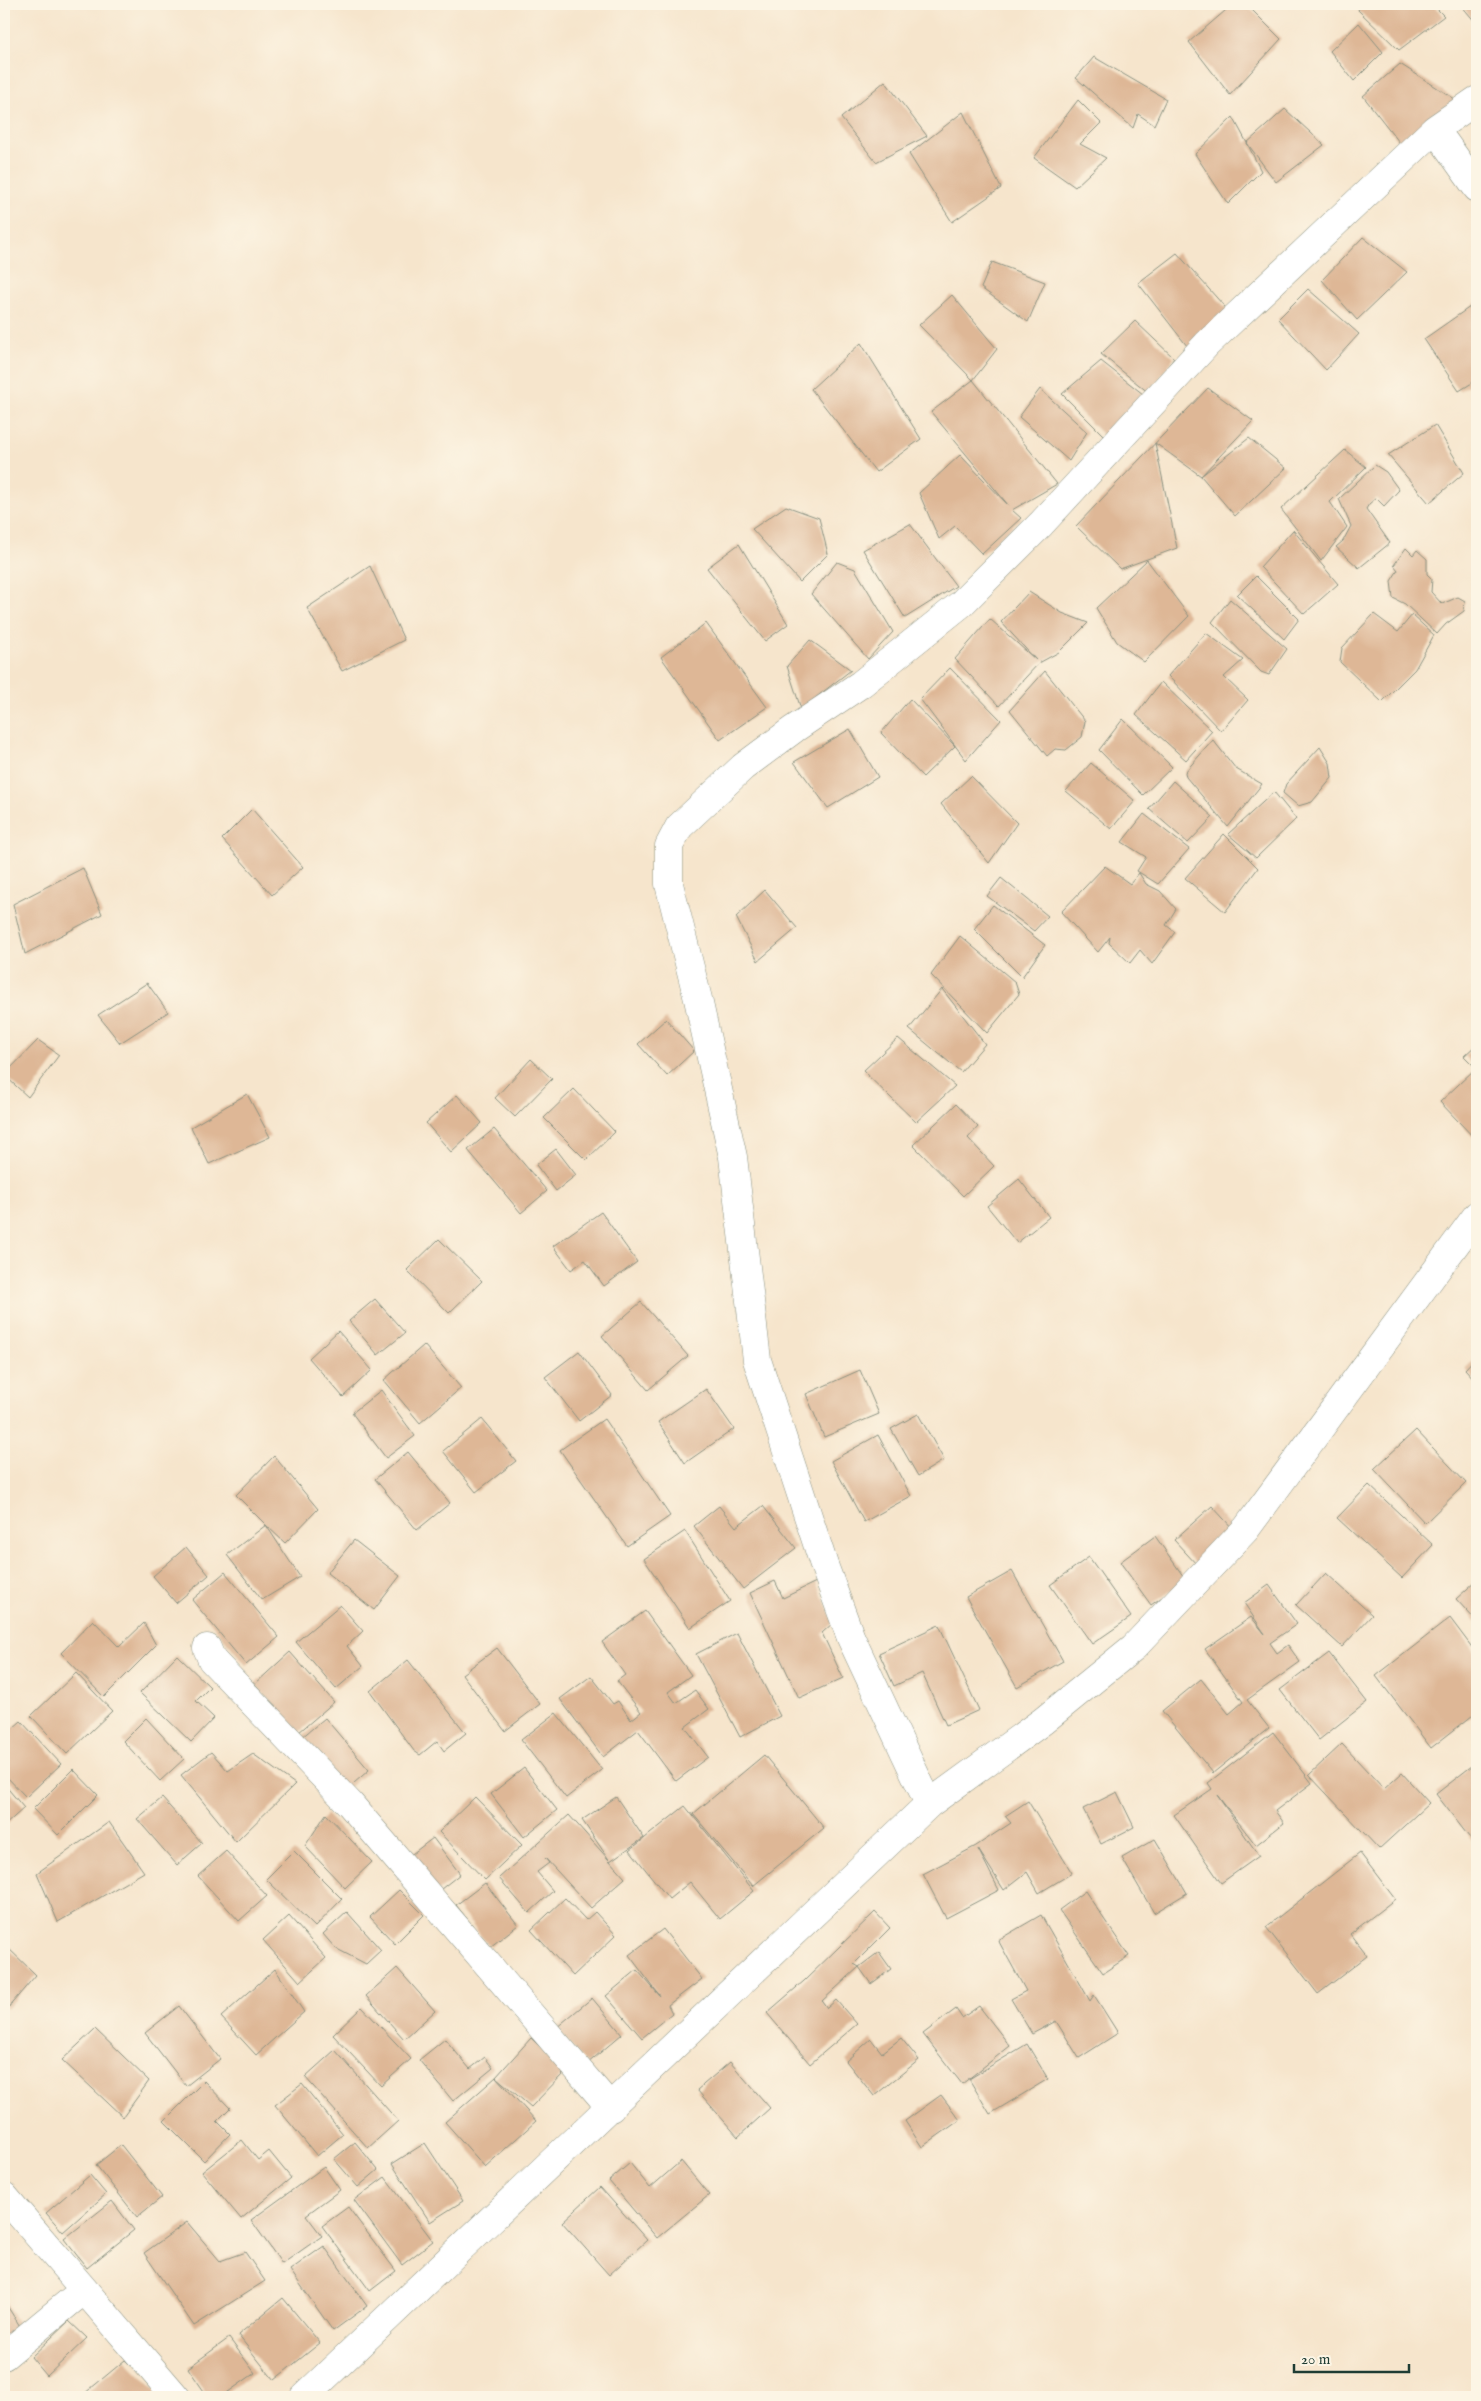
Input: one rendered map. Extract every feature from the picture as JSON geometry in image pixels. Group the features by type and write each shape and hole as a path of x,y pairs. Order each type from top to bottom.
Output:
{"street":[{"path":"929,1804 851,1638 824,1565 757,1360 733,1157 698,999 669,884 669,846 679,827 743,767 794,729 861,684 961,604 1040,524 1207,344 1435,130 1477,100"},
{"path":"1435,130 1477,188"},
{"path":"304,2397 611,2108 929,1804 1043,1721 1121,1658 1246,1529 1477,1215"},
{"path":"207,1648 212,1660 350,1804 611,2108"},
{"path":"4,2196 176,2397"},
{"path":"4,2356 84,2290"}],"building":[{"path":"1233,4 1246,4 1281,39 1230,95 1189,42"},
{"path":"1362,4 1432,4 1444,16 1399,50 1358,10"},
{"path":"1460,4 1477,4 1477,24"},
{"path":"1359,23 1383,52 1354,81 1330,51"},
{"path":"1094,57 1166,99 1154,125 1138,114 1133,128 1076,78"},
{"path":"1400,64 1455,99 1403,147 1363,96"},
{"path":"885,81 927,136 876,162 841,118"},
{"path":"1078,100 1101,123 1080,144 1106,158 1075,187 1034,158"},
{"path":"1285,109 1324,145 1276,182 1247,143"},
{"path":"963,112 1001,188 952,222 909,154"},
{"path":"1233,117 1261,171 1228,204 1195,154"},
{"path":"1363,237 1407,272 1357,320 1322,280"},
{"path":"1177,253 1232,315 1191,351 1138,283"},
{"path":"992,262 1045,282 1028,322 981,288"},
{"path":"1308,289 1359,334 1326,370 1278,319"},
{"path":"952,295 997,349 973,380 919,325"},
{"path":"1477,302 1477,380 1459,391 1424,339"},
{"path":"1135,321 1174,358 1149,393 1101,354"},
{"path":"861,343 921,439 876,472 811,389"},
{"path":"1101,361 1148,398 1107,439 1062,394"},
{"path":"973,380 1057,484 1012,510 1021,518 982,554 955,526 939,539 919,493 960,455 1009,506 931,412"},
{"path":"1208,388 1253,421 1201,476 1155,443"},
{"path":"1040,389 1087,432 1069,461 1019,417"},
{"path":"1435,425 1464,473 1429,503 1388,455"},
{"path":"1249,438 1286,468 1235,516 1201,476"},
{"path":"1155,443 1177,548 1120,569 1076,526"},
{"path":"1345,450 1366,467 1330,502 1347,527 1321,561 1281,509"},
{"path":"1375,465 1386,472 1399,490 1384,506 1376,498 1366,509 1390,543 1359,568 1336,547 1343,541 1351,526 1339,499"},
{"path":"786,506 819,518 828,554 800,582 752,529"},
{"path":"910,524 956,586 905,618 863,550"},
{"path":"1293,530 1338,584 1304,614 1260,567"},
{"path":"739,544 788,624 765,641 707,568"},
{"path":"1406,548 1413,555 1417,550 1427,559 1427,574 1432,579 1431,592 1442,604 1458,597 1465,601 1464,611 1446,624 1437,634 1405,604 1393,598 1391,581 1398,570 1394,565"},
{"path":"1147,560 1189,616 1144,662 1117,642 1096,608"},
{"path":"837,562 855,569 893,632 868,659 811,594"},
{"path":"370,566 404,640 342,671 307,608"},
{"path":"1256,576 1299,619 1284,639 1237,595"},
{"path":"1029,592 1062,613 1088,623 1059,652 1039,663 999,706 955,659 990,619 1036,660 1001,622"},
{"path":"1230,599 1287,649 1269,675 1261,672 1212,622"},
{"path":"1374,614 1398,632 1412,615 1434,635 1415,669 1382,702 1340,662 1342,648"},
{"path":"706,623 767,707 720,740 661,657"},
{"path":"1206,633 1243,660 1224,677 1248,700 1221,731 1168,676"},
{"path":"810,640 851,670 801,709 787,666"},
{"path":"950,668 1001,720 966,760 920,699"},
{"path":"1045,671 1085,721 1082,737 1066,750 1055,749 1047,756 1010,710"},
{"path":"1161,682 1212,731 1186,760 1136,715"},
{"path":"910,699 955,746 923,777 881,733"},
{"path":"1123,719 1172,767 1143,795 1099,750"},
{"path":"850,729 878,777 828,808 794,762"},
{"path":"1213,740 1236,769 1262,784 1228,827 1186,777 1185,772"},
{"path":"1320,747 1330,763 1332,778 1312,802 1298,806 1283,793 1286,784"},
{"path":"1091,763 1135,801 1111,829 1066,791"},
{"path":"971,776 1017,823 989,863 941,804"},
{"path":"1173,781 1213,817 1188,843 1149,809"},
{"path":"1274,792 1296,819 1256,858 1228,834"},
{"path":"252,809 303,867 272,895 222,839"},
{"path":"1144,814 1189,849 1158,884 1137,871 1146,857 1122,842"},
{"path":"1224,834 1258,868 1225,912 1185,878"},
{"path":"1105,866 1130,884 1139,873 1146,884 1160,891 1176,909 1166,925 1175,932 1152,964 1140,950 1130,963 1109,943 1110,937 1098,952 1061,912"},
{"path":"83,868 102,914 25,954 13,904"},
{"path":"1001,878 1048,916 1034,931 987,896"},
{"path":"765,890 797,928 758,961 736,917"},
{"path":"993,905 1045,945 1022,977 974,929"},
{"path":"960,936 1015,982 1019,994 987,1033 931,975"},
{"path":"147,983 168,1012 120,1043 98,1015"},
{"path":"942,989 985,1044 961,1072 909,1029"},
{"path":"666,1019 694,1051 667,1076 638,1044"},
{"path":"898,1038 955,1086 916,1122 863,1071"},
{"path":"38,1040 59,1055 28,1097 4,1075"},
{"path":"1477,1044 1477,1141 1440,1102 1476,1068 1464,1056"},
{"path":"531,1059 552,1079 515,1117 495,1098"},
{"path":"574,1089 615,1132 586,1160 544,1118"},
{"path":"247,1094 270,1137 209,1164 191,1127"},
{"path":"457,1095 482,1123 451,1152 426,1123"},
{"path":"956,1104 978,1127 968,1138 994,1166 963,1196 913,1145"},
{"path":"494,1129 547,1191 521,1213 468,1150"},
{"path":"556,1149 576,1175 556,1191 536,1165"},
{"path":"1019,1179 1049,1217 1017,1243 987,1206"},
{"path":"601,1212 637,1262 604,1286 585,1260 571,1270 553,1246"},
{"path":"439,1239 482,1281 449,1313 407,1270"},
{"path":"375,1299 405,1333 378,1355 349,1321"},
{"path":"641,1302 688,1356 648,1390 602,1336"},
{"path":"338,1331 372,1370 343,1397 309,1358"},
{"path":"424,1345 461,1388 420,1423 384,1380"},
{"path":"579,1351 612,1395 579,1421 545,1377"},
{"path":"1477,1356 1477,1382 1465,1369"},
{"path":"860,1370 879,1414 824,1437 806,1394"},
{"path":"706,1389 734,1429 685,1463 658,1422"},
{"path":"381,1390 415,1436 386,1458 352,1413"},
{"path":"918,1414 944,1460 918,1476 891,1429"},
{"path":"482,1419 516,1461 476,1492 443,1451"},
{"path":"604,1419 670,1516 627,1546 560,1450"},
{"path":"1416,1430 1466,1483 1425,1523 1374,1469"},
{"path":"878,1435 911,1496 864,1522 831,1461"},
{"path":"408,1452 450,1503 417,1530 375,1479"},
{"path":"274,1456 318,1509 285,1543 236,1495"},
{"path":"1369,1485 1433,1545 1402,1578 1337,1518"},
{"path":"719,1506 736,1527 763,1506 796,1548 743,1589 694,1526"},
{"path":"1212,1506 1235,1531 1198,1566 1174,1540"},
{"path":"266,1525 300,1577 262,1600 227,1555"},
{"path":"685,1531 730,1601 690,1628 644,1559"},
{"path":"1155,1536 1186,1580 1151,1605 1120,1562"},
{"path":"354,1540 400,1576 374,1610 327,1573"},
{"path":"186,1547 209,1575 176,1603 153,1576"},
{"path":"1089,1557 1131,1617 1092,1644 1050,1585"},
{"path":"1012,1571 1063,1661 1017,1687 966,1597"},
{"path":"225,1572 279,1637 246,1665 192,1600"},
{"path":"1326,1573 1372,1615 1342,1647 1296,1605"},
{"path":"1477,1580 1477,1622 1456,1599"},
{"path":"775,1581 783,1598 816,1582 834,1622 822,1633 843,1678 799,1698 750,1593"},
{"path":"1269,1585 1297,1624 1270,1643 1277,1653 1288,1645 1300,1662 1247,1700 1269,1728 1213,1773 1162,1711 1201,1679 1229,1714 1243,1702 1205,1649 1251,1617 1265,1634 1244,1603"},
{"path":"340,1605 363,1631 347,1646 363,1666 336,1689 296,1642"},
{"path":"645,1611 691,1675 668,1692 676,1703 695,1690 709,1709 685,1727 708,1757 676,1781 638,1730 603,1757 560,1699 591,1676 613,1704 618,1701 631,1720 641,1712 617,1681 625,1675 602,1642"},
{"path":"1450,1618 1477,1654 1477,1712 1431,1748 1376,1676"},
{"path":"93,1620 119,1647 144,1623 156,1645 104,1697 61,1653"},
{"path":"939,1625 979,1710 946,1725 922,1673 894,1686 879,1653"},
{"path":"737,1633 780,1716 740,1737 696,1654"},
{"path":"497,1648 540,1704 505,1731 462,1674"},
{"path":"290,1652 334,1702 298,1733 255,1684"},
{"path":"1329,1653 1367,1702 1319,1740 1280,1690"},
{"path":"177,1655 210,1687 196,1701 214,1718 191,1742 140,1693"},
{"path":"408,1660 466,1733 444,1751 437,1741 420,1755 414,1751 370,1691"},
{"path":"76,1673 112,1711 67,1754 31,1716"},
{"path":"556,1713 602,1770 566,1798 521,1740"},
{"path":"146,1718 184,1759 160,1781 123,1741"},
{"path":"325,1718 369,1770 346,1790 301,1738"},
{"path":"21,1721 61,1764 26,1797 4,1774 4,1736"},
{"path":"1273,1732 1312,1783 1275,1811 1284,1823 1256,1845 1217,1795 1259,1856 1221,1883 1174,1815 1212,1789 1208,1783"},
{"path":"1342,1744 1384,1789 1402,1773 1429,1803 1379,1849 1309,1775"},
{"path":"211,1752 228,1771 253,1754 295,1784 236,1842 181,1775"},
{"path":"764,1755 824,1828 753,1886 693,1814"},
{"path":"1477,1762 1477,1845 1476,1846 1436,1794"},
{"path":"524,1768 557,1810 524,1837 491,1794"},
{"path":"73,1769 98,1795 58,1835 33,1809"},
{"path":"4,1784 24,1808 4,1826"},
{"path":"1117,1792 1134,1827 1101,1844 1083,1809"},
{"path":"475,1797 522,1845 485,1880 439,1832"},
{"path":"616,1797 644,1838 610,1861 582,1820"},
{"path":"162,1798 202,1843 177,1865 137,1819"},
{"path":"1028,1801 1072,1873 1039,1893 1027,1872 1004,1890 978,1849 999,1890 946,1918 923,1874 976,1846 1011,1823 1005,1816"},
{"path":"685,1806 754,1891 720,1919 690,1882 669,1899 630,1850"},
{"path":"326,1814 372,1862 345,1888 305,1846"},
{"path":"569,1815 625,1878 591,1908 545,1858 549,1863 537,1872 553,1891 529,1913 499,1878"},
{"path":"109,1822 144,1872 58,1922 37,1873"},
{"path":"433,1838 460,1874 436,1893 408,1857"},
{"path":"1155,1839 1187,1893 1154,1913 1122,1858"},
{"path":"226,1851 267,1896 239,1921 198,1876"},
{"path":"294,1851 342,1899 315,1927 266,1879"},
{"path":"1360,1853 1395,1899 1350,1934 1367,1956 1318,1994 1266,1927"},
{"path":"485,1883 518,1925 490,1947 456,1905"},
{"path":"399,1890 424,1915 395,1944 370,1917"},
{"path":"1085,1891 1129,1956 1103,1973 1059,1910"},
{"path":"565,1898 586,1920 595,1912 616,1935 573,1976 531,1930"},
{"path":"347,1912 381,1950 366,1964 335,1948 323,1934"},
{"path":"875,1912 890,1928 854,1964 859,1967 822,2001 827,2008 836,2000 857,2024 810,2064 767,2013 804,1981"},
{"path":"1041,1915 1090,2001 1094,1995 1118,2033 1079,2058 1056,2021 1032,2034 1011,1999 1026,1991 998,1940"},
{"path":"289,1916 326,1958 300,1982 263,1940"},
{"path":"663,1929 702,1979 668,2005 672,2013 642,2038 606,1996 637,1970 660,1996 629,1955"},
{"path":"4,1944 36,1975 7,2009 4,2005"},
{"path":"879,1952 891,1969 871,1984 859,1967"},
{"path":"397,1968 435,2011 404,2039 366,1996"},
{"path":"275,1969 304,2012 256,2055 221,2017"},
{"path":"592,1998 622,2034 587,2064 556,2028"},
{"path":"179,2006 220,2059 186,2086 145,2033"},
{"path":"979,2006 1010,2046 962,2084 923,2034 956,2009 962,2018"},
{"path":"362,2007 411,2059 381,2086 333,2035"},
{"path":"95,2029 149,2081 123,2117 62,2060"},
{"path":"531,2038 565,2072 531,2107 496,2077"},
{"path":"901,2038 919,2060 874,2096 846,2061 871,2039 882,2053"},
{"path":"445,2039 470,2069 485,2057 493,2068 453,2101 419,2060"},
{"path":"1027,2044 1048,2079 990,2114 969,2079"},
{"path":"335,2050 398,2121 368,2148 305,2077"},
{"path":"730,2062 770,2108 738,2137 697,2090"},
{"path":"496,2077 536,2121 485,2167 445,2122"},
{"path":"204,2081 230,2108 217,2121 230,2134 204,2161 164,2121"},
{"path":"302,2084 343,2134 317,2156 275,2105"},
{"path":"941,2095 960,2120 922,2147 905,2121"},
{"path":"242,2140 258,2160 269,2151 291,2178 241,2219 202,2172"},
{"path":"355,2142 378,2170 358,2187 334,2159"},
{"path":"425,2143 463,2201 430,2222 392,2164"},
{"path":"121,2145 162,2197 137,2217 96,2165"},
{"path":"681,2161 709,2195 657,2238 609,2181 630,2163 650,2188"},
{"path":"324,2167 340,2190 306,2215 322,2236 282,2264 251,2220"},
{"path":"90,2175 106,2194 63,2232 46,2213"},
{"path":"385,2177 433,2241 402,2265 354,2200"},
{"path":"600,2187 647,2240 609,2275 562,2222"},
{"path":"112,2201 134,2230 87,2268 64,2239"},
{"path":"348,2207 396,2271 370,2291 322,2226"},
{"path":"187,2222 220,2261 245,2252 265,2281 194,2326 144,2253"},
{"path":"324,2246 367,2306 333,2331 290,2270"},
{"path":"283,2298 320,2343 274,2380 238,2335"},
{"path":"4,2301 23,2331 4,2349"},
{"path":"69,2321 87,2338 47,2376 31,2357"},
{"path":"229,2338 255,2373 221,2397 208,2397 188,2368"},
{"path":"125,2360 159,2394 156,2397 86,2397 84,2394"}]}
